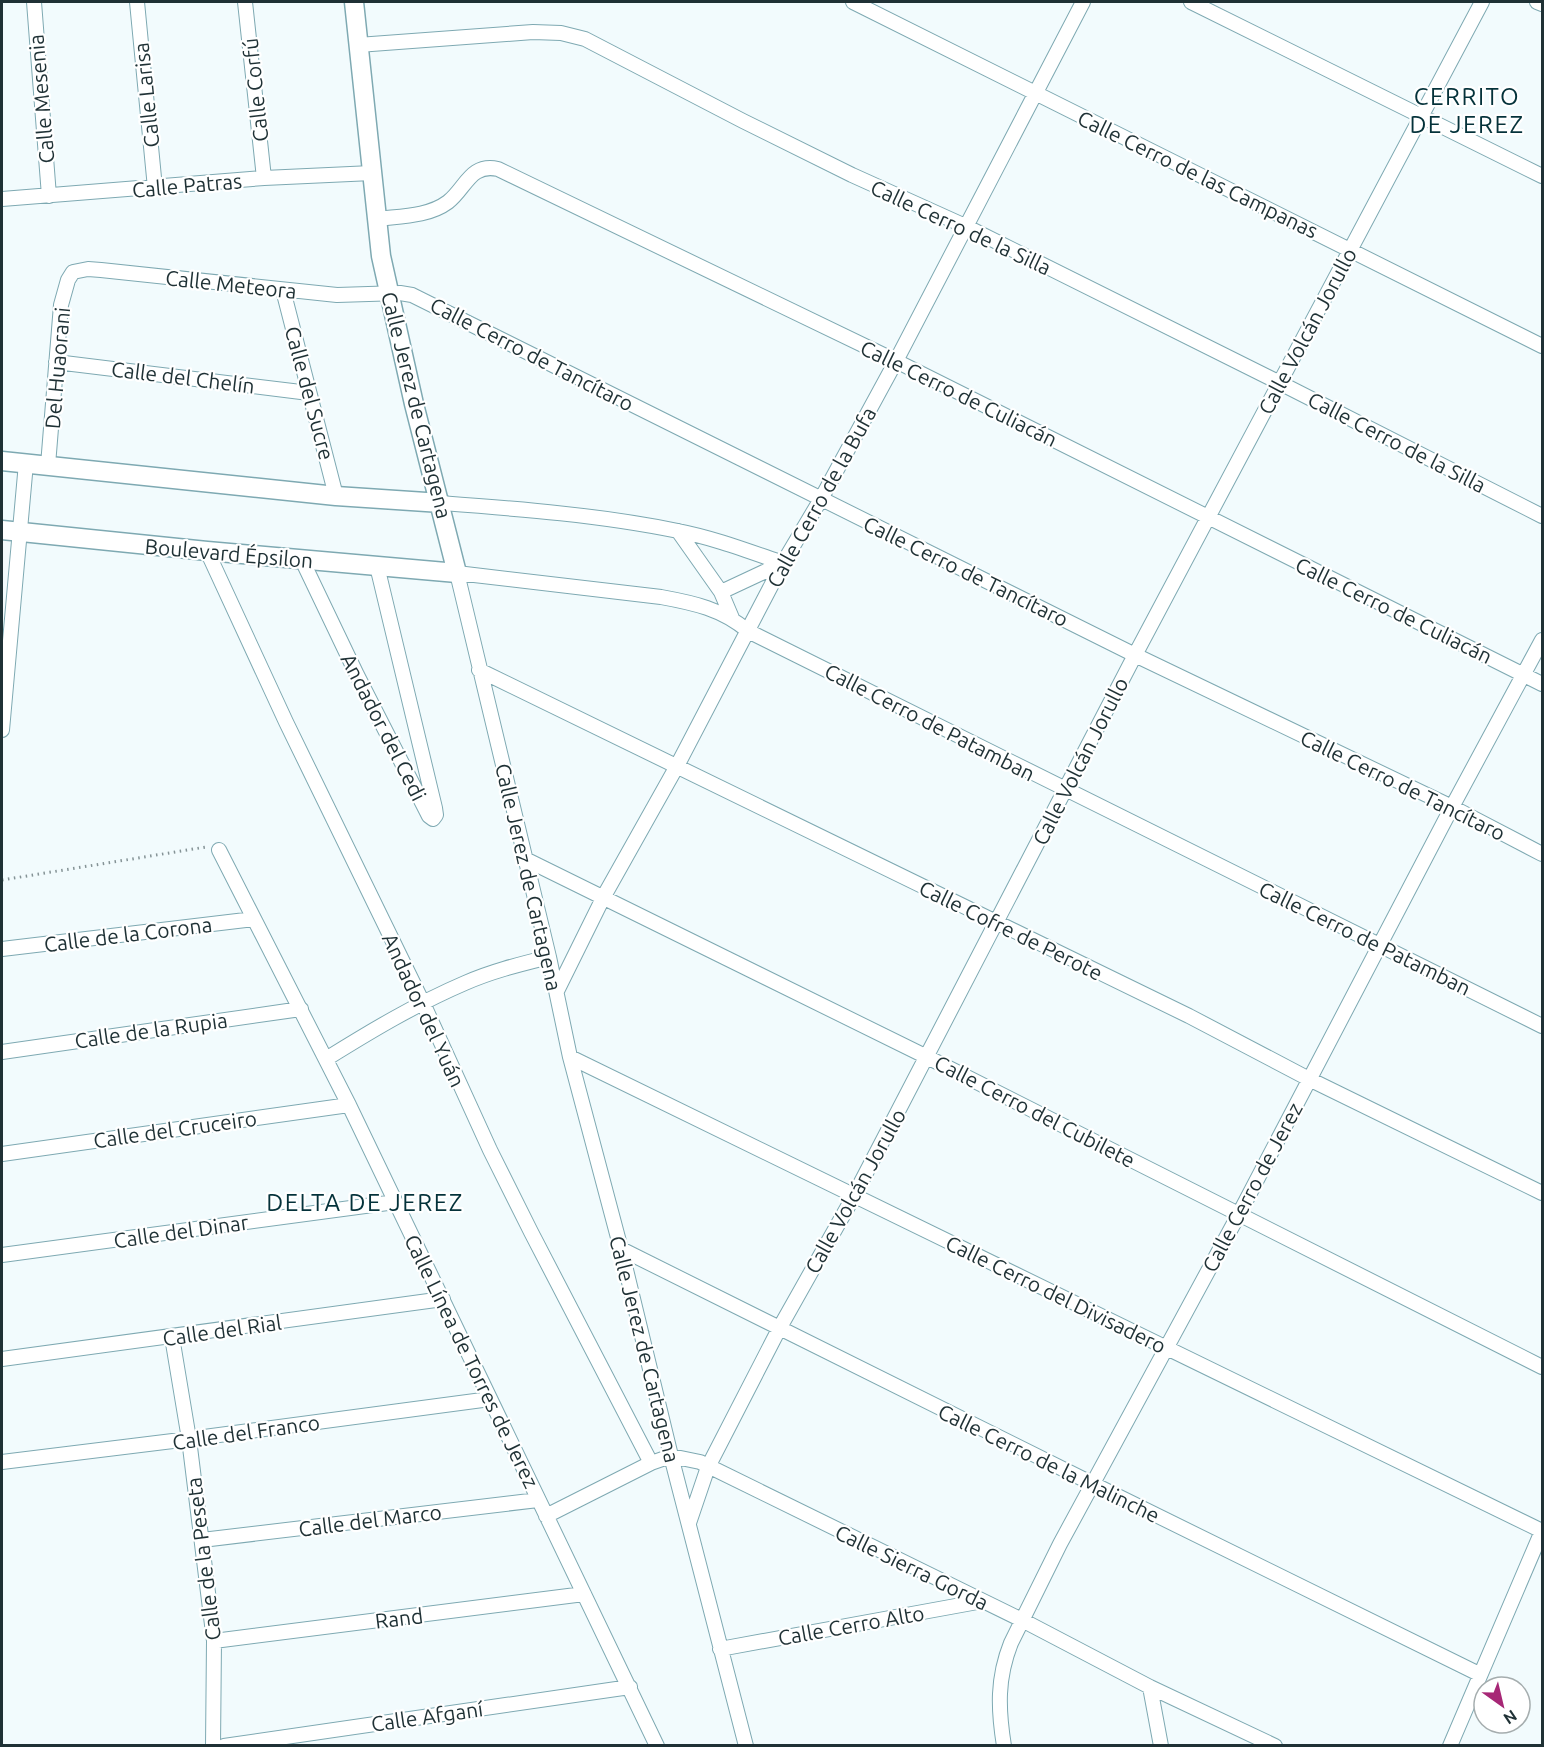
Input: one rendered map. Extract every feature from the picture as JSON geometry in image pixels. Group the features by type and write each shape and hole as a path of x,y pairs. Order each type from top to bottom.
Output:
{"street":[{"name":"Calle Mesenia","path":"34,2 49,196"},
{"name":"Calle Larisa","path":"137,2 155,188"},
{"name":"Calle Corfú","path":"245,2 264,178"},
{"name":"Calle Jerez de Cartagena","path":"354,2 376,219 414,404 441,503 557,991 570,1057 621,1249 671,1456 746,1746"},
{"name":"Calle Cerro de las Campanas","path":"853,2 1542,346"},
{"name":"Calle Cerro de la Bufa","path":"557,991 604,896 677,766 783,563 821,499 896,361 964,226 1083,2"},
{"path":"1191,2 1542,176"},
{"name":"Calle Volcán Jorullo","path":"689,1525 708,1467 779,1329 855,1194 1135,655 1482,2"},
{"path":"1537,2 1542,4"},
{"name":"Calle Cerro de la Silla","path":"358,45 533,32 561,33 585,39 743,122 964,226 1542,516"},
{"name":"Calle Cerro de Culiacán","path":"376,219 428,212 450,200 477,170 490,167 498,169 896,361 1542,684"},
{"name":"Calle Patras","path":"2,200 264,178 372,173"},
{"name":"Calle Meteora","path":"73,272 88,269 101,270 347,296 390,294"},
{"name":"Del Huaorani","path":"48,465 61,305 68,280 73,272"},
{"name":"Calle del Sucre","path":"283,290 336,496"},
{"name":"Calle Cerro de Tancítaro","path":"390,294 412,295 427,301 1135,655 1452,807 1542,854"},
{"name":"Calle del Chelín","path":"56,362 309,393"},
{"path":"2,461 336,496 599,518 678,531 733,545 783,563"},
{"path":"2,730 26,463"},
{"name":"Boulevard Épsilon","path":"2,531 457,573"},
{"path":"678,531 721,592 732,618"},
{"name":"Andador del Yuán","path":"207,551 295,742 423,1003 531,1233 651,1463"},
{"name":"Andador del Cedi","path":"302,560 357,675 429,816 433,819 436,815 435,807 377,566"},
{"path":"721,592 783,563"},
{"name":"Calle Cerro de Patamban","path":"457,573 661,597 693,603 732,618 748,631 1542,1026"},
{"name":"Calle Cerro de Jerez","path":"1005,1746 999,1703 1000,1680 1004,1660 1022,1620 1060,1544 1239,1214 1379,944 1542,640"},
{"name":"Calle Cofre de Perote","path":"479,670 1189,1016 1309,1079 1542,1193"},
{"name":"Calle Línea de Torres de Jerez","path":"219,850 349,1105 657,1746"},
{"name":"Calle Cerro del Cubilete","path":"525,859 927,1057 1542,1367"},
{"name":"Calle de la Corona","path":"2,949 254,919"},
{"path":"326,1059 371,1031 466,982 501,969 549,957"},
{"name":"Calle de la Rupia","path":"2,1052 301,1009"},
{"name":"Calle Cerro del Divisadero","path":"570,1057 1542,1531"},
{"name":"Calle del Cruceiro","path":"2,1154 349,1105"},
{"name":"Calle del Dinar","path":"2,1255 395,1202"},
{"name":"Calle Cerro de la Malinche","path":"621,1249 1479,1674"},
{"name":"Calle del Rial","path":"2,1359 443,1299"},
{"name":"Calle de la Peseta","path":"172,1337 189,1439 214,1641 213,1746"},
{"name":"Calle del Franco","path":"2,1462 490,1399"},
{"path":"546,1516 651,1463 671,1456"},
{"name":"Calle Sierra Gorda","path":"671,1456 687,1458 708,1467 1022,1620 1150,1687 1275,1746"},
{"name":"Calle del Marco","path":"202,1540 538,1500"},
{"path":"1450,1746 1542,1531"},
{"name":"Rand","path":"214,1641 584,1594"},
{"name":"Calle Cerro Alto","path":"720,1649 982,1601"},
{"name":"Calle Afganí","path":"224,1746 630,1687"},
{"path":"1150,1687 1161,1746"}],"path":[{"path":"2,880 200,847 215,847 219,850"}],"district":[{"name":"CERRITO DE JEREZ","path":"1467,110"},
{"name":"DELTA DE JEREZ","path":"365,1202"}]}
